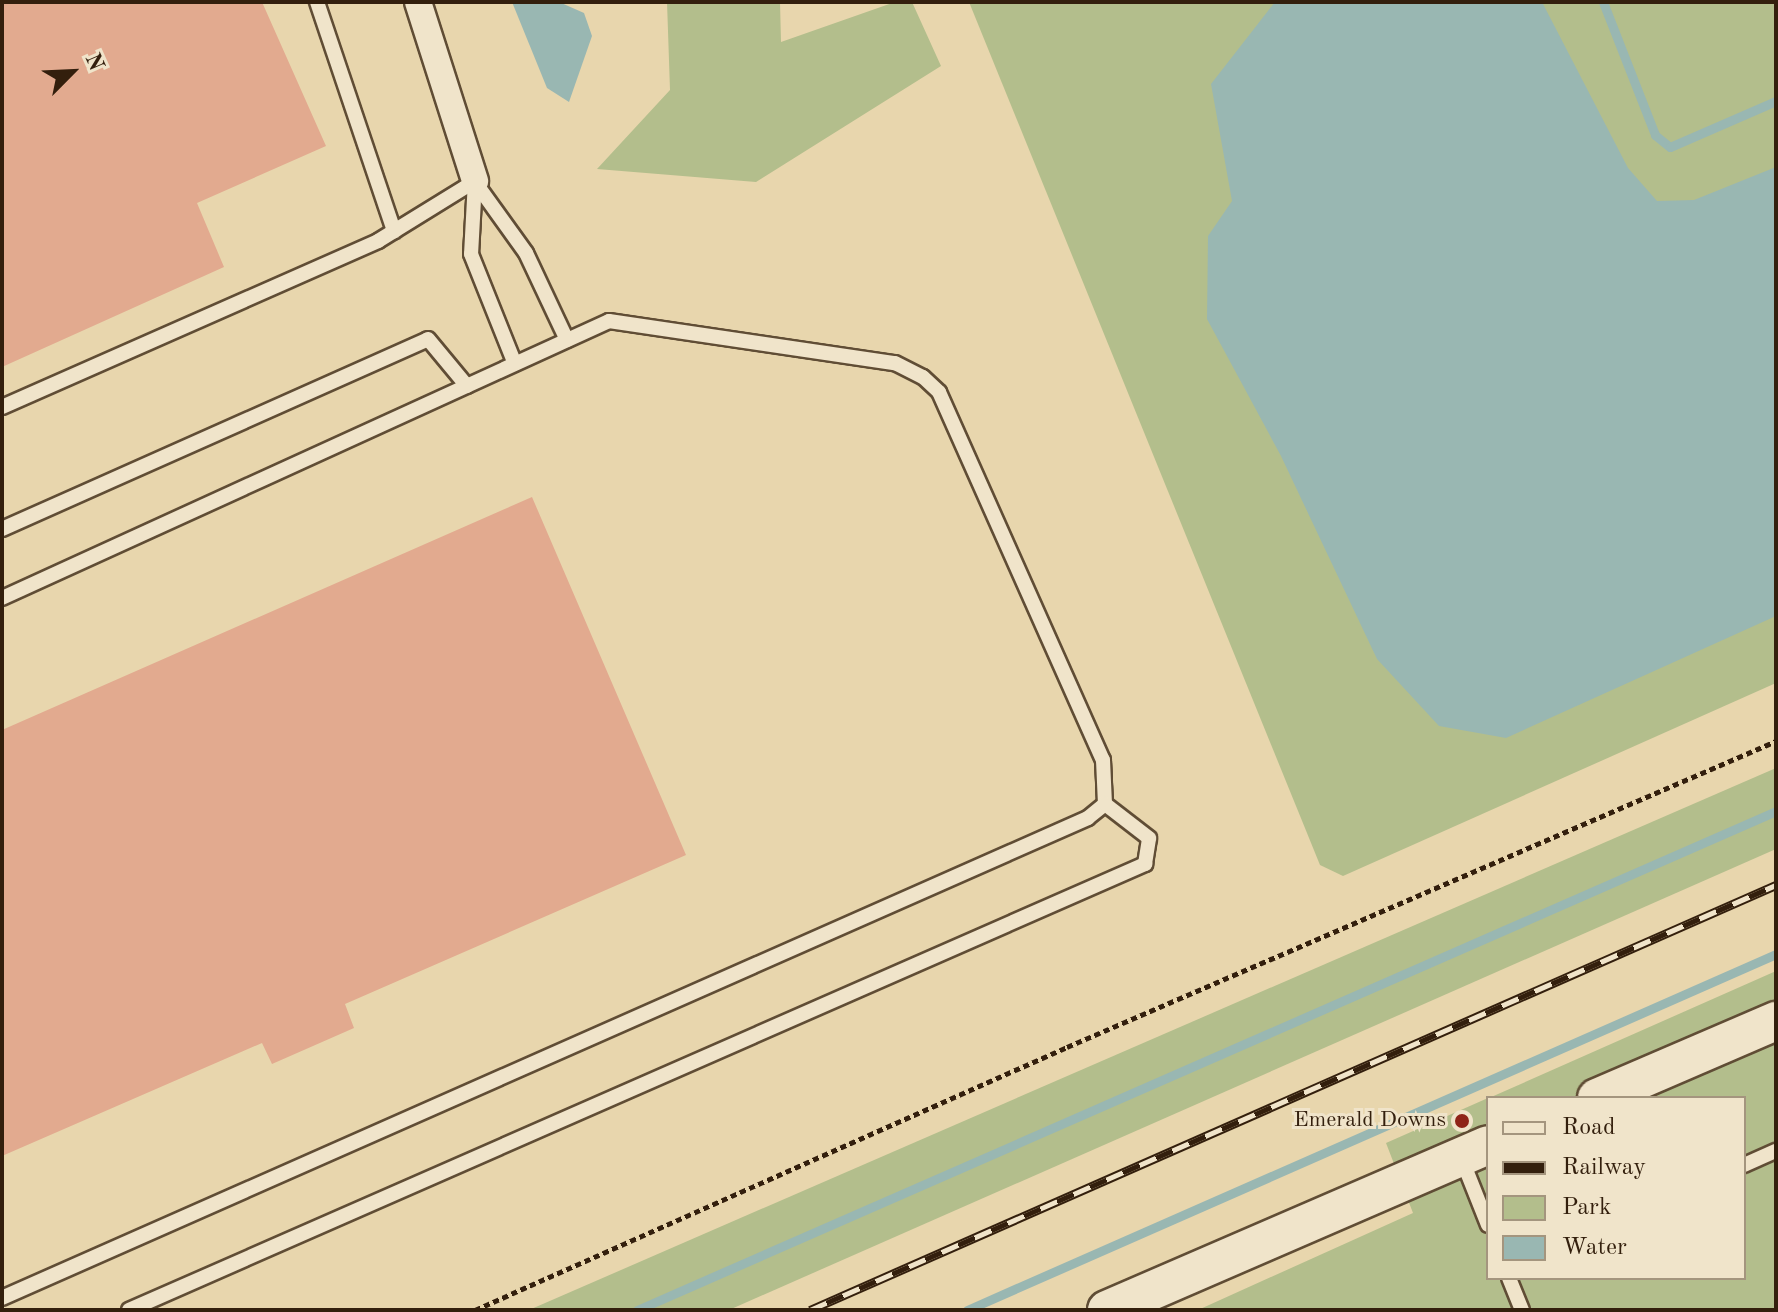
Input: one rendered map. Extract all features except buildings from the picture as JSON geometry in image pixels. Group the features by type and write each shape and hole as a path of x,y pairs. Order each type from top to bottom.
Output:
{"street":[{"path":"418,2 475,181"},
{"path":"1602,1096 1776,1021"},
{"path":"1107,1310 1474,1151"}],"lane":[{"path":"317,2 394,231"},
{"path":"2,407 394,231 475,181"},
{"path":"475,181 526,253 567,340"},
{"path":"475,181 471,254 515,364"},
{"path":"2,598 609,321 895,363 923,377 939,392 1103,760 1105,804 1149,838 1145,864 129,1310"},
{"path":"2,529 428,339 467,386"},
{"path":"2,1298 1088,818 1105,804"},
{"path":"1474,1151 1486,1214"},
{"path":"1746,1164 1776,1151"},
{"path":"1510,1280 1522,1310"}],"path":[{"path":"475,1310 1067,1047 1776,741"}],"green space":[{"path":"667,2 780,2 781,42 895,2 912,2 941,66 756,182 597,169 670,90"},
{"path":"969,2 1776,2 1776,683 1343,876 1320,865"},
{"path":"1776,768 1776,849 729,1310 529,1310"},
{"name":"Emerald Downs","path":"1776,971 1776,1310 1198,1310 1413,1213 1386,1143 1486,1099 1486,1280 1746,1280 1746,1096 1494,1096"}],"water":[{"path":"512,2 559,2 584,13 592,36 569,102 547,88"},
{"path":"1275,2 1542,2 1628,168 1657,201 1694,200 1776,167 1776,616 1506,738 1439,726 1377,659 1281,456 1207,319 1208,236 1232,201 1211,84"}],"waterway":[{"path":"1603,2 1655,135 1670,147 1776,101"},
{"path":"637,1310 1776,811"},
{"path":"967,1310 1776,954"}],"railway":[{"path":"810,1310 1776,885"}],"place":[{"name":"Emerald Downs","path":"1462,1121"}]}
